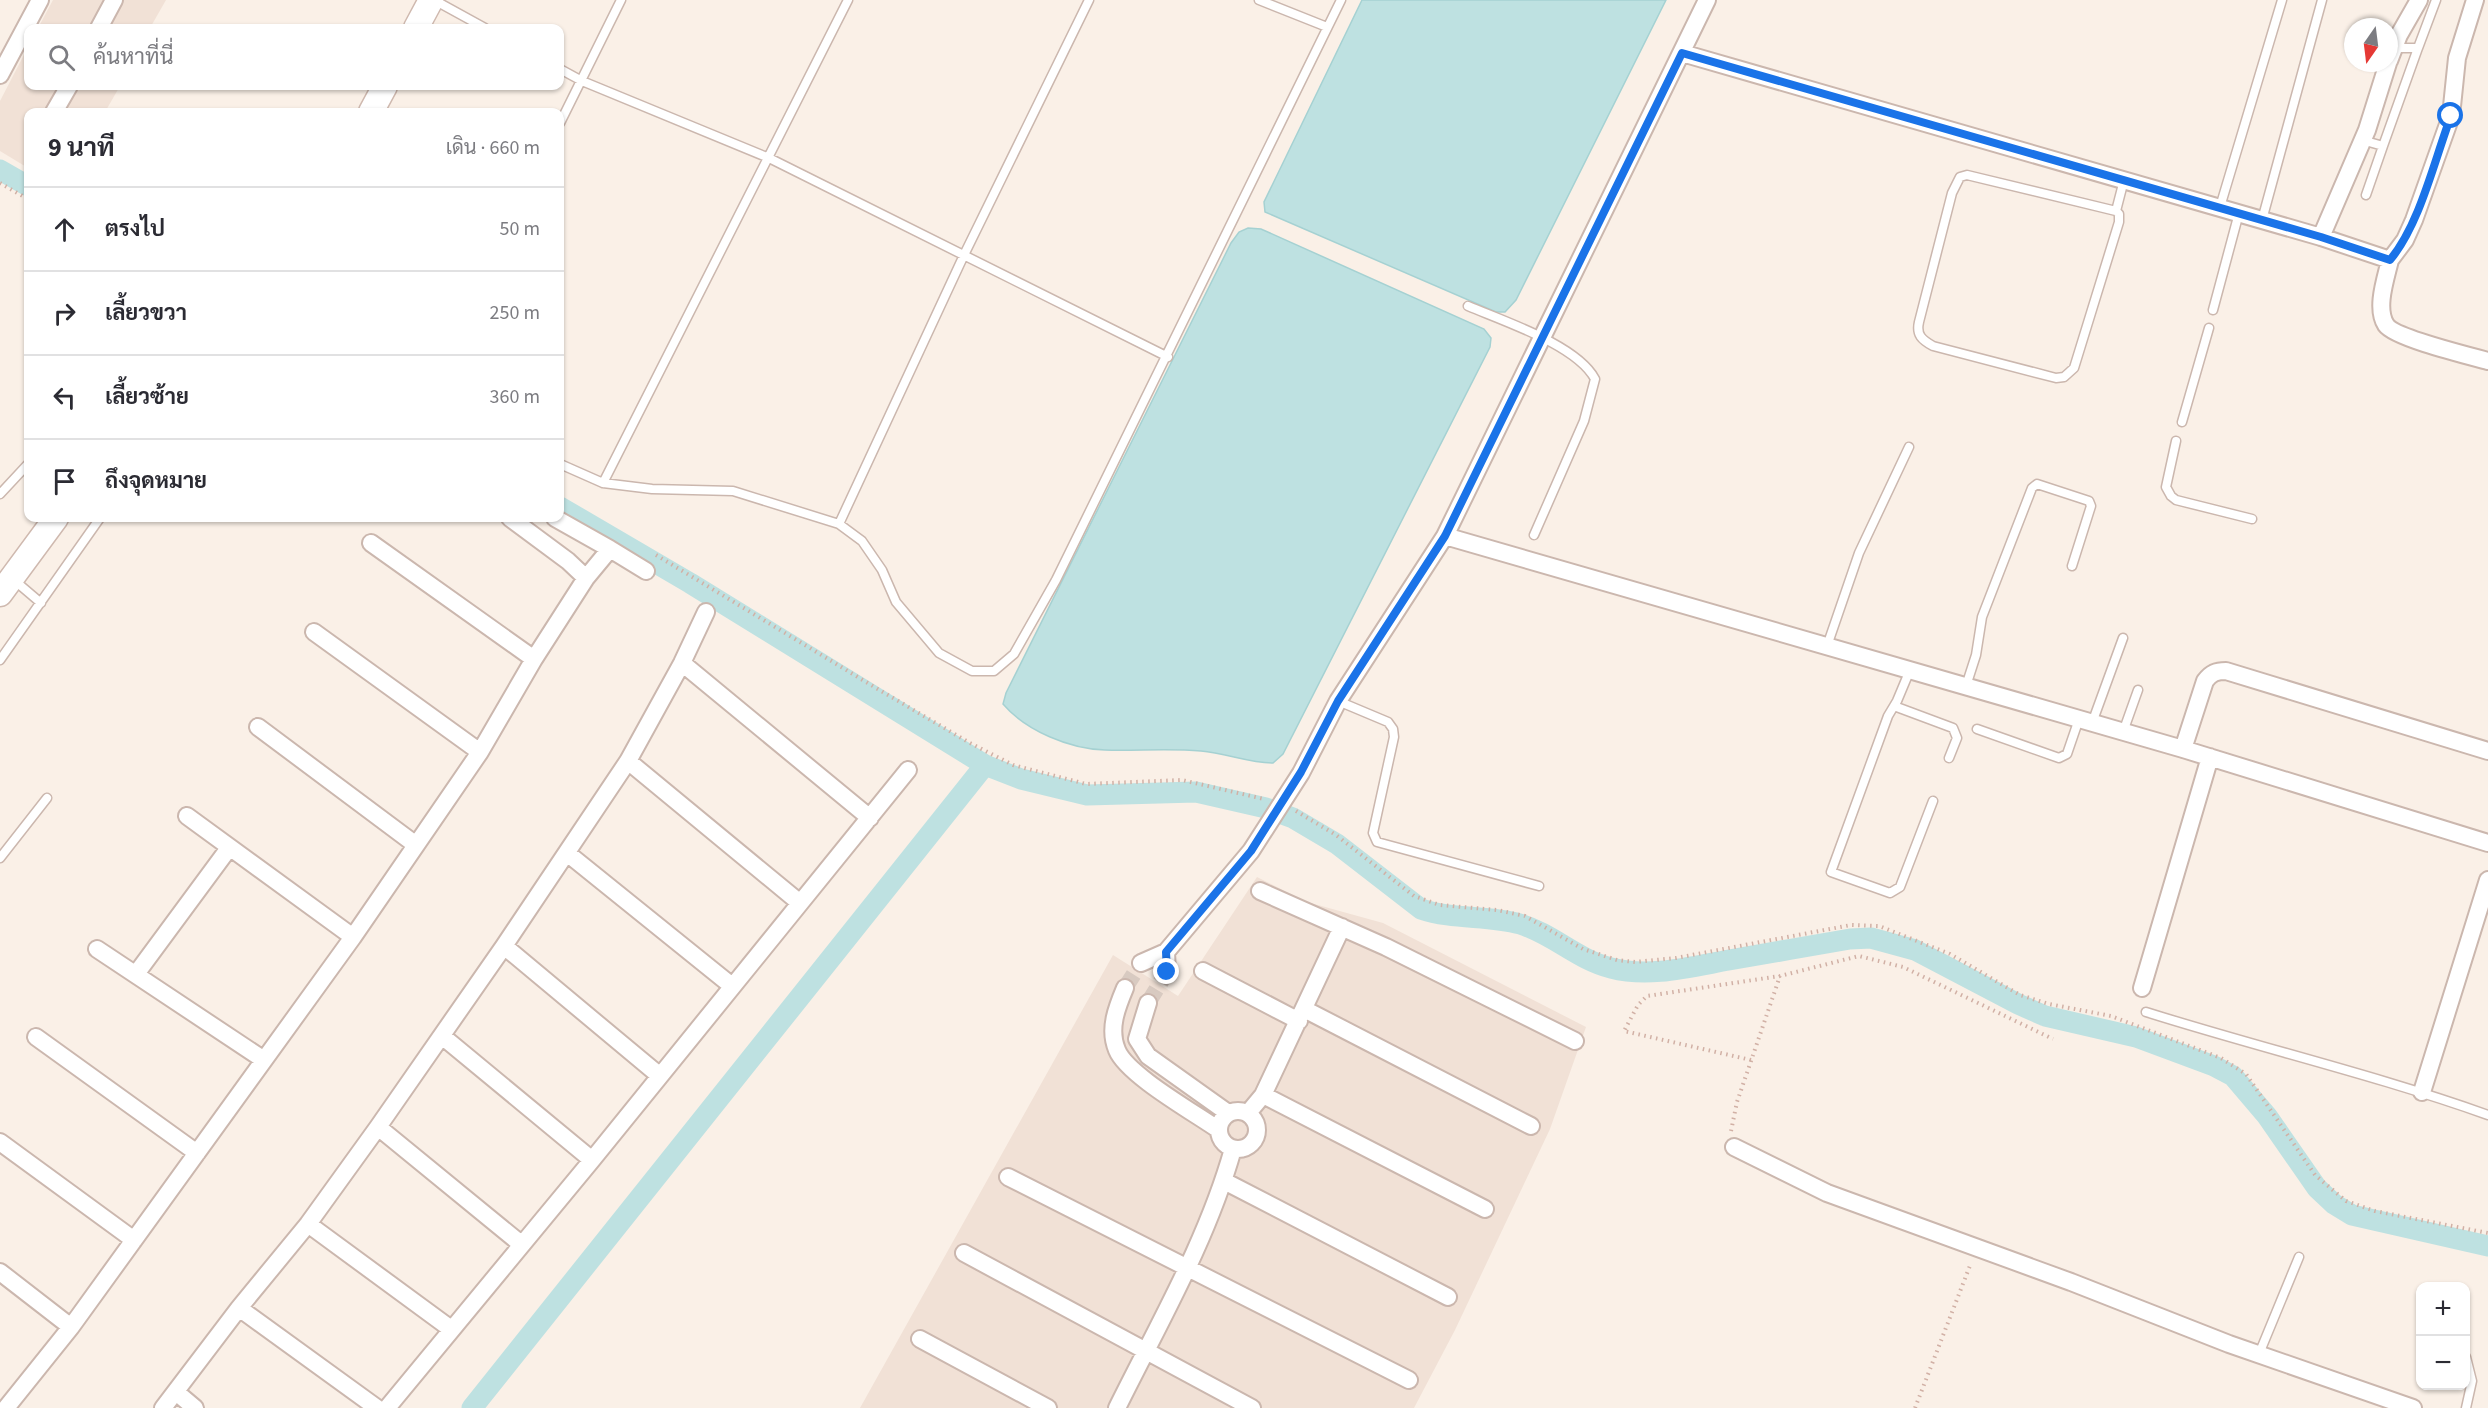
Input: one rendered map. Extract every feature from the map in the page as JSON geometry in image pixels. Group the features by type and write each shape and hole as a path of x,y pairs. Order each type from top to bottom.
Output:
{"street":[{"path":"101,24 114,0"},
{"path":"418,24 432,0"},
{"path":"1141,963 1166,952 1251,851 1301,772 1338,701 1445,536 1707,0"},
{"path":"2398,39 2408,16 2419,0"},
{"path":"2475,0 2457,58 2451,116 2414,220 2405,240 2390,260 2382,313 2386,326 2393,331 2488,361"},
{"path":"25,24 36,1"},
{"path":"0,75 24,26"},
{"path":"1682,53 2262,219 2390,260"},
{"path":"2321,237 2362,140 2385,72"},
{"path":"56,108 67,90"},
{"path":"373,108 384,90"},
{"path":"6,586 53,522"},
{"path":"515,522 568,561 586,578"},
{"path":"562,522 646,571"},
{"path":"1445,536 2183,749 2488,843"},
{"path":"371,543 534,659"},
{"path":"6,1408 71,1327 353,937 480,752 534,659 586,578 610,549"},
{"path":"163,1408 239,1308 308,1224 504,946 628,761 682,663 706,612"},
{"path":"314,632 480,752"},
{"path":"682,663 870,818"},
{"path":"2183,749 2205,681 2210,674 2226,671 2488,751"},
{"path":"258,727 416,845"},
{"path":"2142,988 2210,757"},
{"path":"628,761 800,903"},
{"path":"387,1408 592,1160 908,770"},
{"path":"187,816 353,937"},
{"path":"136,974 229,848"},
{"path":"567,853 732,986"},
{"path":"2422,1092 2488,880"},
{"path":"1260,891 1342,927 1575,1041"},
{"path":"1248,1113 1263,1095 1342,927"},
{"path":"504,946 660,1076"},
{"path":"97,949 264,1060"},
{"path":"1166,952 1167,972"},
{"path":"1203,971 1301,1015 1531,1126"},
{"path":"1125,988 1114,1017 1117,1051 1142,1077 1219,1130"},
{"path":"1148,1003 1137,1039 1148,1056 1228,1113"},
{"path":"442,1036 592,1160"},
{"path":"36,1037 197,1154"},
{"path":"1263,1095 1485,1209"},
{"path":"1235,1111 1248,1113 1258,1128 1255,1141 1245,1149 1233,1149 1222,1142 1219,1130 1223,1117 1235,1111"},
{"path":"378,1127 521,1244"},
{"path":"0,1142 134,1240"},
{"path":"1734,1147 1827,1193 2259,1354 2413,1408"},
{"path":"1117,1408 1188,1269 1224,1181 1233,1149"},
{"path":"1008,1177 1409,1380"},
{"path":"1224,1181 1448,1298"},
{"path":"308,1224 451,1329"},
{"path":"964,1253 1252,1408"},
{"path":"0,1272 71,1327"},
{"path":"239,1308 377,1408"},
{"path":"920,1339 1048,1408"},
{"path":"176,1392 195,1408"}],"lane":[{"path":"432,0 477,24"},
{"path":"564,115 621,0"},
{"path":"603,483 848,0"},
{"path":"839,524 964,255 1089,0"},
{"path":"1259,0 1327,27"},
{"path":"564,466 603,483 652,489 733,490 839,524 862,541 882,570 896,602 939,653 972,671 994,671 1014,654 1056,580 1168,357 1341,0"},
{"path":"2220,207 2282,0"},
{"path":"2262,219 2322,0"},
{"path":"2366,195 2436,0"},
{"path":"2398,54 2418,48"},
{"path":"564,71 582,81 769,158 1168,357"},
{"path":"2362,140 2383,146"},
{"path":"1967,175 2116,211 2120,214 2119,222 2070,375 2055,378 1933,346 1920,337 1917,330 1919,322 1952,193 1960,177 1967,175"},
{"path":"2116,211 2124,180"},
{"path":"2213,310 2239,213"},
{"path":"1467,306 1543,338 1589,368 1594,379 1584,421 1534,535"},
{"path":"2182,422 2209,328"},
{"path":"2176,441 2166,487 2171,496 2176,500 2252,519"},
{"path":"1827,646 1859,553 1909,447"},
{"path":"0,494 24,468"},
{"path":"1966,686 1976,656 1982,617 2032,488 2037,484 2089,501 2091,506 2072,566"},
{"path":"0,660 97,522"},
{"path":"6,586 41,603"},
{"path":"1977,729 2059,758 2067,754 2085,721 2123,638"},
{"path":"1910,670 1888,716 1831,872 1890,893 1896,892 1900,887 1933,801"},
{"path":"2123,732 2138,690"},
{"path":"1338,701 1388,722 1393,729 1394,736 1373,833 1377,842 1539,886"},
{"path":"1894,706 1953,728 1957,738 1949,758"},
{"path":"0,858 47,798"},
{"path":"2146,1012 2248,1044 2422,1092 2488,1115"},
{"path":"2259,1354 2299,1257"},
{"path":"2466,1408 2472,1381 2470,1373"}],"path":[{"path":"0,183 24,197"},
{"path":"1751,1060 1624,1032 1638,1005 1647,996 1780,976 1859,956 1903,967 2053,1038"},
{"path":"1734,1147 1730,1128 1780,976"},
{"path":"1915,1408 1977,1248"}],"shaded area":[{"path":"53,0 166,0 152,24 40,24"},
{"path":"24,55 24,90 118,90 107,108 24,108 24,166 0,151 0,101"},
{"path":"1257,877 1307,902 1383,923 1586,1027 1550,1129 1455,1330 1414,1408 860,1408 1113,955 1178,996"}],"water":[{"path":"1362,0 1666,0 1516,300 1505,312 1496,312 1265,212 1264,202"},
{"path":"1248,228 1261,229 1484,329 1491,338 1490,347 1283,754 1273,763 1264,763 1201,751 1105,750 1063,742 1036,730 1013,714 1003,704 1006,693 1231,243 1239,232"}],"waterway":[{"path":"0,170 24,184"},
{"path":"564,509 690,583 985,765 1021,779 1087,795 1196,792 1266,808 1293,818 1337,844 1421,909 1445,915 1496,919 1520,924 1544,934 1599,964 1625,971 1655,972 1685,968 1850,939 1871,938 1915,950 2045,1016 2136,1037 2214,1066 2233,1076 2267,1116 2317,1188 2334,1204 2352,1215 2488,1246"},
{"path":"472,1408 985,765"}],"tunnel":[{"path":"1125,988 1141,963"},
{"path":"1148,1003 1167,972"}],"route":[{"path":"1167,972 1166,952 1251,851 1301,772 1338,701 1445,536 1682,53 2321,237 2390,260 2405,240 2414,220 2451,116"}]}
